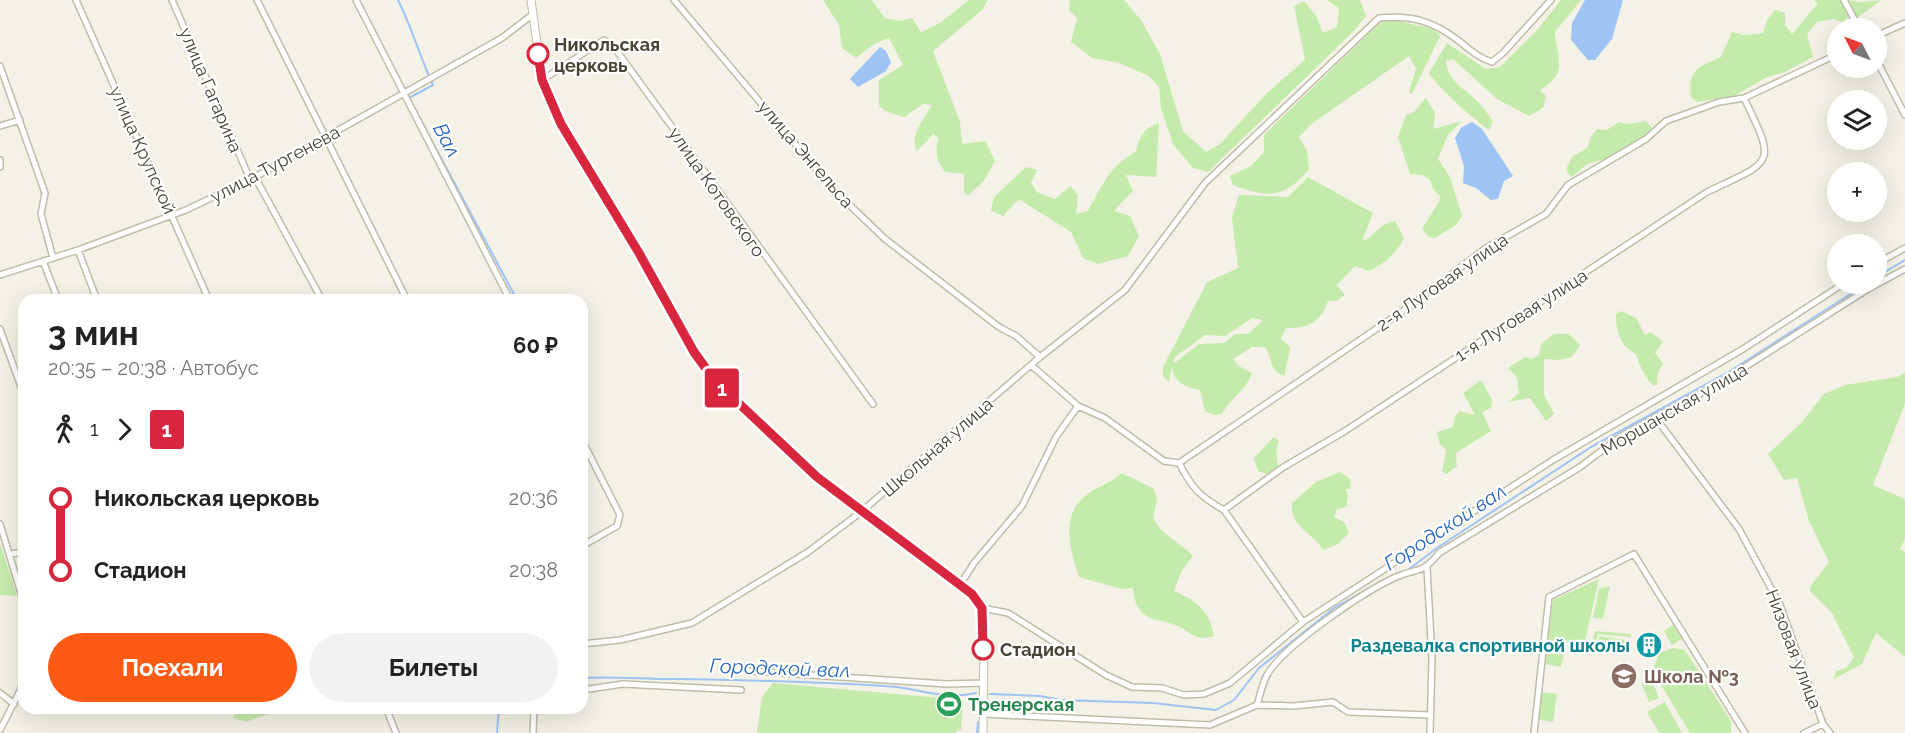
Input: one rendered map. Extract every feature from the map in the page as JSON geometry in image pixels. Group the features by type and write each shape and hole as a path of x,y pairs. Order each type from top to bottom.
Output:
{"street":[{"name":"улица Крупской","path":"76,0 206,294"},
{"name":"улица Гагарина","path":"172,0 252,178 319,294"},
{"path":"257,0 404,294"},
{"path":"356,0 507,294"},
{"path":"531,0 542,80 561,124 639,253 694,352 715,381 817,477 972,594 982,608 983,733"},
{"name":"улица Энгельса","path":"674,0 834,190 885,239 999,327 1016,336 1040,357"},
{"name":"Школьная улица","path":"588,643 620,640 692,623 808,552 861,512 1040,357 1125,290 1205,183 1379,18 1416,17 1433,23 1481,58 1492,62 1503,54 1551,0"},
{"path":"1844,0 1854,18"},
{"name":"улица Тургенева","path":"0,275 78,250 171,216 252,178 502,38 532,15"},
{"path":"1887,31 1905,23"},
{"name":"улица Котовского","path":"542,80 604,40 614,47 873,404"},
{"name":"2-я Луговая улица","path":"1179,463 1407,308 1486,248 1546,214 1568,185 1646,139 1666,121 1719,102 1744,98 1827,59"},
{"path":"0,66 45,193 41,214 53,258"},
{"path":"1886,78 1905,115"},
{"name":"1-я Луговая улица","path":"1224,510 1282,468 1345,430 1707,192 1756,169 1766,156 1765,141 1744,98"},
{"path":"0,126 20,120"},
{"path":"0,160 0,167"},
{"path":"1887,258 1905,248"},
{"path":"78,250 95,294"},
{"path":"43,261 56,294"},
{"name":"Моршанская улица","path":"1257,705 1267,675 1282,656 1335,614 1396,577 1427,568 1439,554 1655,417 1760,360 1868,289 1905,269"},
{"name":"Моршанская улица","path":"982,608 1008,613 1106,675 1132,687 1162,688 1184,695 1204,694 1230,683 1303,622 1552,460 1743,349 1828,294"},
{"path":"0,328 18,378"},
{"path":"1031,365 1078,406 1105,418 1164,461 1179,463 1191,486 1206,500 1224,510 1303,622"},
{"path":"960,585 974,562 1022,506 1056,437 1078,406"},
{"name":"Низовая улица","path":"1655,417 1744,538 1780,605 1822,724 1830,733"},
{"path":"588,452 620,515 617,526 588,543"},
{"path":"0,524 18,582"},
{"path":"10,554 18,553"},
{"path":"1534,733 1549,597 1634,554 1744,733"},
{"path":"1427,568 1432,659 1430,733"},
{"path":"749,671 946,684 982,683"},
{"path":"588,689 623,684 741,690"},
{"path":"0,693 14,704"},
{"path":"0,730 18,696"},
{"path":"984,714 1210,725 1257,705 1294,706 1333,702 1348,712 1430,715"},
{"path":"388,714 396,733"},
{"path":"533,733 534,714"},
{"path":"1804,733 1822,724"}],"green space":[{"path":"823,0 872,0 885,18 899,21 912,18 921,32 940,23 969,0 988,0 981,11 933,51 960,122 962,144 985,141 995,161 983,182 968,196 964,192 964,174 945,172 939,163 938,138 933,134 917,151 916,133 932,105 923,104 904,117 885,111 879,105 879,80 903,65 889,38 874,44 856,58 842,48 839,25"},
{"path":"1070,0 1124,0 1141,20 1160,54 1183,131 1206,152 1220,144 1268,92 1305,60 1294,6 1304,1 1316,16 1323,33 1337,27 1339,8 1327,0 1360,0 1366,16 1353,32 1208,172 1193,168 1173,144 1161,108 1159,87 1149,76 1119,63 1092,58 1071,42 1077,18 1069,10"},
{"path":"1561,0 1581,0 1555,32 1559,58 1558,71 1555,78 1540,90 1546,96 1543,108 1529,116 1497,99 1453,59 1446,61 1454,80 1480,104 1493,122 1489,130 1447,94 1429,73 1447,43 1486,69 1500,67 1538,29"},
{"path":"1814,0 1842,0 1849,14 1847,18 1827,18 1827,20 1817,22 1807,34 1813,57 1785,72 1767,77 1734,96 1697,102 1691,97 1691,80 1696,70 1721,57 1732,32 1744,35 1763,33 1767,20 1775,10 1785,13 1785,25 1792,34 1818,3"},
{"path":"1847,0 1862,2 1882,0 1858,17 1852,13"},
{"path":"1385,18 1434,29 1440,36 1412,94 1409,92 1416,69 1409,56 1310,125 1299,137 1307,151 1309,169 1292,186 1283,191 1266,194 1233,185 1230,176 1251,166 1264,152 1264,135"},
{"path":"1426,98 1435,113 1433,129 1462,121 1448,135 1438,159 1450,177 1462,216 1456,225 1435,238 1429,237 1422,229 1441,198 1432,187 1431,181 1423,175 1410,174 1398,137 1406,115 1414,112"},
{"path":"1646,121 1652,128 1631,147 1616,155 1588,164 1571,177 1566,171 1572,158 1588,147 1590,138 1597,129 1607,130 1619,122 1628,124"},
{"path":"1159,123 1156,177 1126,175 1133,191 1114,211 1130,216 1139,236 1128,256 1098,264 1083,258 1071,232 1019,199 1003,216 991,210 994,197 1026,167 1037,170 1031,183 1037,192 1055,199 1070,186 1078,195 1076,214 1088,211 1113,170 1136,152 1146,130"},
{"path":"1308,177 1373,213 1362,241 1384,225 1395,221 1404,238 1394,254 1375,268 1369,271 1355,266 1337,285 1345,295 1336,301 1328,301 1313,323 1286,328 1281,339 1290,347 1285,376 1273,368 1265,347 1252,347 1233,359 1239,366 1252,373 1246,385 1222,414 1214,415 1205,411 1200,390 1181,383 1175,376 1172,366 1169,382 1163,376 1163,367 1207,282 1238,268 1232,217 1239,195 1288,197","holes":["1252,318 1263,320 1248,334 1235,334 1224,343 1199,344 1173,364 1175,357 1205,335 1225,336"]},
{"path":"1621,311 1636,318 1645,335 1651,332 1663,342 1655,353 1663,363 1658,373 1657,384 1653,386 1636,354 1626,347 1620,338 1616,314"},
{"path":"1554,334 1569,334 1580,345 1572,357 1559,360 1544,359 1544,395 1554,414 1546,421 1530,398 1508,402 1519,393 1517,378 1508,368 1525,357 1532,359 1539,355 1541,344"},
{"path":"1905,373 1905,404 1873,485 1905,499 1905,539 1900,549 1905,552 1905,657 1876,633 1862,664 1834,679 1836,671 1846,668 1854,657 1832,613 1810,591 1810,587 1829,562 1809,521 1797,478 1784,480 1768,454 1801,423 1824,394 1845,385 1897,377"},
{"path":"1481,380 1492,400 1491,408 1482,412 1491,431 1456,453 1457,466 1447,474 1442,472 1446,450 1440,445 1437,432 1453,427 1459,411 1475,415 1463,393"},
{"path":"1274,437 1279,441 1276,451 1278,467 1267,474 1258,471 1254,458"},
{"path":"1340,472 1350,479 1351,489 1346,489 1348,496 1346,507 1337,509 1334,517 1344,522 1349,533 1338,544 1323,550 1294,518 1292,503 1316,482"},
{"path":"1122,473 1154,489 1157,499 1153,518 1157,525 1193,556 1181,572 1174,591 1201,608 1209,619 1214,636 1197,637 1175,625 1148,617 1137,605 1133,588 1122,589 1079,577 1072,553 1069,529 1075,508 1083,498"},
{"path":"0,543 1,546 17,596 0,595"},
{"path":"1599,579 1584,645 1548,640 1553,600"},
{"path":"1610,586 1603,619 1593,618 1599,589"},
{"path":"1673,625 1682,639 1672,645 1664,631"},
{"path":"1595,631 1631,634 1631,637 1598,634 1595,645 1592,643"},
{"path":"1599,636 1631,641 1629,653 1598,648"},
{"path":"1548,646 1565,648 1561,667 1545,664"},
{"path":"1673,648 1685,650 1731,721 1731,733 1690,733 1655,675 1654,667 1659,653"},
{"path":"1651,678 1659,698 1649,702 1641,683"},
{"path":"773,683 963,700 961,730 957,730 956,733 757,733 762,697"},
{"path":"1541,692 1557,694 1553,722 1537,719"},
{"path":"1665,702 1682,733 1659,733 1647,712"},
{"path":"234,714 268,714 246,722 233,718"}],"water":[{"path":"1585,0 1623,0 1612,39 1595,60 1588,60 1571,40 1572,23"},
{"path":"880,47 886,51 891,62 886,71 858,87 850,79"},
{"path":"1472,122 1482,129 1513,176 1504,181 1498,199 1491,200 1476,188 1463,183 1464,166 1455,138 1461,128"}],"waterway":[{"name":"Вал","path":"398,0 433,85 409,98 514,294"},
{"name":"Городской вал","path":"1887,271 1905,260"},
{"name":"Городской вал","path":"1408,570 1437,548 1591,447 1727,373 1850,294"},
{"name":"Городской вал","path":"990,694 1040,696 1061,700 1153,703 1216,710 1234,700 1259,668 1334,608 1384,580"},
{"name":"Городской вал","path":"588,678 806,682 896,687 953,695 976,693"},
{"name":"Городской вал","path":"497,733 499,714"},
{"path":"977,733 978,722"}],"bus line":[{"name":"1","path":"538,54 542,80 561,124 639,253 694,352 715,381 817,477 972,594 982,608 983,649"}],"place":[{"name":"Никольская церковь","path":"538,54"},
{"name":"Раздевалка спортивной школы","path":"1649,645"},
{"name":"Стадион","path":"983,649"},
{"name":"Школа №3","path":"1624,676"},
{"name":"Тренерская","path":"949,704"}]}
